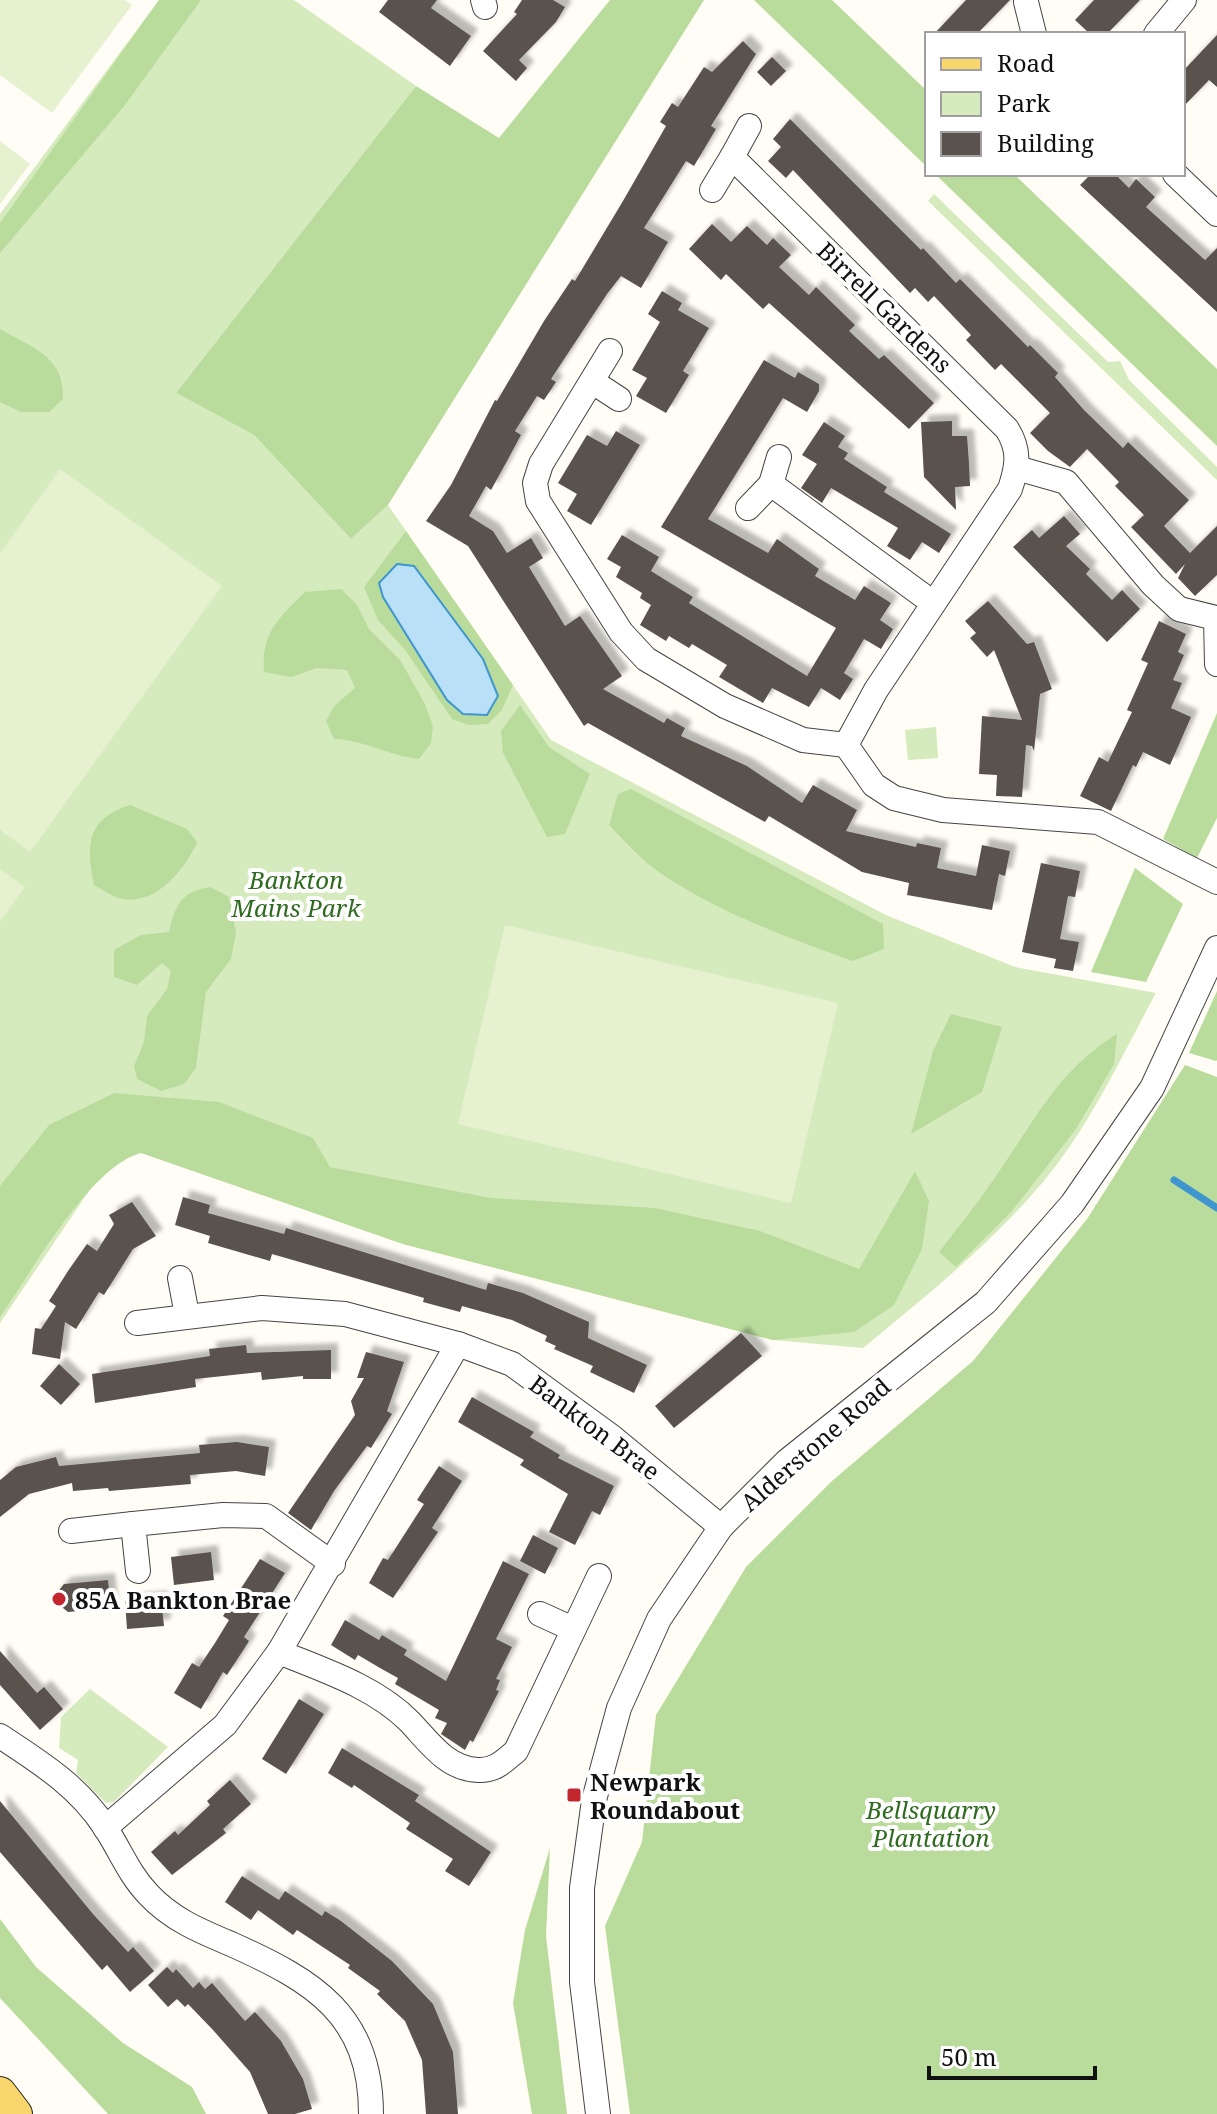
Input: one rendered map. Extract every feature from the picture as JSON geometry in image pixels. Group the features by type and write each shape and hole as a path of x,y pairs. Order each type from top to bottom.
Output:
{"main road":[{"path":"0,2093 16,2114"}],"street":[{"path":"1158,32 1184,0"},
{"path":"1026,2 1034,32"},
{"path":"712,190 749,126"},
{"name":"Birrell Gardens","path":"732,157 1007,429 1017,445 1017,468"},
{"path":"1177,176 1217,214"},
{"path":"610,351 541,464 535,483 538,501 621,632 646,659 725,706 803,740 846,745 874,785 894,798 943,810 1098,822 1217,882"},
{"path":"593,382 619,399"},
{"path":"748,508 771,484 779,457"},
{"path":"846,745 933,603 1010,489 1017,468 1066,482 1179,609 1217,618 1217,664"},
{"path":"771,484 933,603"},
{"name":"Alderstone Road","path":"598,2114 582,1982 582,1888 594,1800 619,1708 659,1619 721,1527 787,1461 986,1302 1072,1204 1152,1088 1217,948"},
{"path":"180,1278 187,1315"},
{"name":"Bankton Brae","path":"137,1323 262,1308 345,1314 458,1344 512,1364 612,1437 721,1527"},
{"path":"105,1828 225,1725 279,1652 333,1564 458,1344"},
{"path":"71,1531 223,1515 266,1516 333,1564"},
{"path":"133,1524 138,1571"},
{"path":"279,1652 348,1680 407,1719 441,1757 477,1770 498,1767 516,1751 599,1576"},
{"path":"540,1614 573,1629"},
{"path":"0,1736 69,1782 105,1828 123,1863 149,1896 187,1926 293,1975 325,1999 356,2034 367,2060 371,2114"}],"green space":[{"path":"0,0 125,0 132,5 52,113 0,75"},
{"name":"Bankton Mains Park","path":"159,0 294,0 416,86 176,393 254,435 351,539 388,505 551,740 886,915 1015,967 1156,993 1076,1138 1043,1182 979,1248 863,1348 773,1340 403,1244 141,1152 124,1157 97,1179 0,1323 0,214"},
{"path":"159,0 201,0 125,105 0,253 0,223"},
{"path":"610,0 704,0 388,505 351,539 254,435 176,393 416,86 499,138"},
{"path":"754,0 832,0 925,89 925,165"},
{"path":"0,141 30,164 0,204"},
{"path":"937,176 1016,176 1217,369 1217,446"},
{"path":"934,194 1108,362 1120,361 1129,380 1217,467 1217,480 928,201"},
{"path":"0,329 35,348 58,373 63,399 49,412 21,412 0,402"},
{"path":"60,469 222,586 30,852 0,830 0,553"},
{"path":"406,531 513,685 502,710 488,724 469,725 452,719 405,650 378,620 364,587"},
{"path":"341,589 357,605 369,629 400,660 425,704 433,727 431,743 419,759 334,739 326,721 334,706 355,688 347,670 317,668 291,677 264,672 265,646 287,610 305,592"},
{"path":"520,705 549,747 590,774 565,834 547,837 503,753 501,731"},
{"path":"1217,713 1217,818 1197,858 1163,839"},
{"path":"936,727 938,758 908,760 905,730"},
{"path":"631,789 883,924 884,949 853,961 746,920 670,879 648,864 609,825 618,794"},
{"path":"130,805 187,829 197,842 166,885 143,898 130,900 116,897 94,885 90,846 97,826 115,811"},
{"path":"1135,868 1183,904 1146,982 1091,972"},
{"path":"0,869 25,887 0,921"},
{"path":"210,887 229,897 236,933 231,959 206,992 196,1068 184,1084 161,1091 137,1079 134,1066 144,1042 147,1016 167,989 171,971 162,963 137,985 114,977 114,950 141,935 169,932 181,901 192,892"},
{"path":"505,925 838,1003 791,1203 458,1124"},
{"path":"1217,991 1217,1060 1216,1061 1189,1053"},
{"path":"951,1014 1002,1027 982,1092 911,1134 933,1051"},
{"path":"1117,1034 1114,1064 1076,1129 1012,1211 956,1267 939,1252 1064,1079 1079,1063"},
{"name":"Bellsquarry Plantation","path":"1185,1065 1217,1077 1217,2114 630,2114 605,1926 642,1842 656,1715 746,1567 832,1481 973,1361 1087,1219"},
{"path":"114,1093 219,1102 313,1138 330,1167 491,1198 655,1208 760,1231 859,1269 915,1171 929,1201 922,1249 894,1305 854,1332 773,1340 403,1244 141,1153 122,1162 82,1199 0,1317 0,1186 49,1125"},
{"path":"90,1689 168,1747 114,1802 106,1803 76,1773 78,1760 59,1748 61,1717"},
{"path":"550,1848 546,1936 567,2114 532,2114 513,2003 525,1930"},
{"path":"0,1919 36,1967 123,2043 192,2087 206,2114 108,2114 0,1998"}],"water":[{"path":"397,564 414,566 483,659 498,696 487,715 463,714 447,700 383,597 379,583"}],"building":[{"path":"388,0 437,0 431,8 471,36 450,66 379,12"},
{"path":"522,0 553,0 565,7 556,22 519,60 527,68 516,81 483,51 517,14 514,12"},
{"path":"966,0 1010,0 979,32 936,32"},
{"path":"1094,0 1140,0 1109,32 1088,32 1075,20"},
{"path":"1217,35 1217,87 1209,80 1185,105 1185,69"},
{"path":"743,41 756,54 711,126 716,129 694,166 686,161 644,228 668,242 641,288 621,276 607,294 551,379 556,382 544,400 537,396 515,431 521,435 507,461 491,490 486,486 469,516 493,531 507,553 531,538 543,558 529,567 565,626 580,616 622,676 603,689 664,723 667,718 685,728 681,736 747,766 802,803 813,785 857,810 846,831 916,847 917,843 941,848 937,868 976,876 982,845 1010,851 1005,876 999,874 992,910 907,895 909,883 862,872 769,816 765,822 588,723 584,726 468,546 426,521 451,485 495,400 572,279 575,281 623,201 666,126 660,122 672,103 678,107 704,67 712,72"},
{"path":"772,57 786,71 771,86 757,72"},
{"path":"790,119 956,283 960,279 1028,347 1030,345 1058,373 1055,377 1084,410 1123,448 1128,442 1189,500 1164,526 1190,553 1217,526 1217,575 1195,596 1178,578 1185,564 1176,574 1131,527 1144,515 1115,486 1119,482 1087,449 1070,467 1048,451 1030,433 1050,413 1001,364 995,370 966,340 971,335 934,296 928,302 915,288 910,293 793,170 786,178 768,161 781,147 773,139"},
{"path":"1089,176 1117,176 1129,188 1136,179 1155,197 1146,207 1205,260 1217,248 1217,312 1080,185"},
{"path":"712,224 731,242 747,226 767,245 773,238 791,255 779,267 809,295 816,287 855,325 849,331 879,359 884,355 934,403 909,429 769,303 763,309 726,274 721,280 689,249"},
{"path":"662,291 682,303 678,310 709,328 683,371 689,375 666,413 636,396 647,378 632,370 660,322 648,314"},
{"path":"764,360 795,378 798,372 819,384 819,391 807,412 783,398 708,519 768,553 777,539 819,569 815,576 855,600 864,586 891,603 880,620 893,629 881,649 864,639 844,673 853,679 840,700 821,688 809,707 772,688 763,703 719,677 727,665 692,644 689,648 669,636 666,641 640,625 651,605 640,598 642,593 616,577 621,567 607,559 622,535 659,557 651,571 693,597 689,603 807,676 836,628 661,527"},
{"path":"952,421 952,436 967,436 969,463 970,486 955,487 956,510 924,477 921,422"},
{"path":"824,422 845,436 838,447 848,453 844,459 887,487 884,492 951,534 939,553 922,542 910,560 887,546 898,528 831,488 822,503 801,488 817,464 802,455"},
{"path":"616,431 640,445 591,525 567,511 577,494 558,483 587,435 607,446"},
{"path":"1064,516 1080,534 1066,546 1090,569 1086,574 1112,600 1122,590 1140,609 1107,642 1013,547 1032,530 1039,538"},
{"path":"988,601 1027,644 1034,642 1052,689 1040,694 1034,751 1032,746 1026,745 1022,797 996,796 997,775 979,774 982,716 1022,720 994,650 987,657 970,638 976,633 965,621"},
{"path":"1159,621 1186,634 1178,652 1184,655 1173,680 1182,683 1171,708 1191,717 1170,765 1143,752 1136,767 1133,765 1111,811 1080,796 1099,757 1108,762 1132,712 1127,710 1148,663 1141,660"},
{"path":"1041,863 1080,871 1075,897 1068,896 1060,939 1079,942 1073,971 1054,968 1056,959 1022,952"},
{"path":"183,1197 210,1205 208,1213 284,1234 286,1228 486,1290 488,1283 523,1293 589,1322 588,1338 647,1365 634,1393 590,1372 593,1366 554,1349 556,1346 545,1341 547,1336 512,1320 462,1306 460,1312 423,1302 424,1298 272,1254 270,1261 208,1243 210,1236 175,1225"},
{"path":"132,1202 156,1236 133,1249 104,1295 99,1292 76,1329 65,1322 60,1359 32,1354 35,1328 41,1329 56,1306 49,1301 68,1271 87,1244 97,1251 114,1224 109,1215"},
{"path":"741,1333 762,1356 674,1428 655,1406"},
{"path":"246,1345 247,1353 331,1350 331,1379 303,1379 303,1376 262,1380 261,1372 195,1379 196,1387 95,1403 92,1374 210,1356 209,1349"},
{"path":"366,1352 404,1362 387,1411 392,1414 371,1448 367,1446 334,1491 311,1530 288,1513 355,1415 351,1401 364,1378 357,1378"},
{"path":"59,1364 80,1384 61,1405 40,1386"},
{"path":"472,1397 534,1432 530,1437 560,1455 558,1458 614,1486 600,1515 592,1511 575,1545 549,1532 568,1494 520,1465 524,1460 458,1422"},
{"path":"237,1442 269,1447 265,1476 236,1471 190,1475 191,1484 109,1491 108,1488 73,1491 72,1483 29,1494 0,1517 0,1480 16,1467 56,1457 59,1466 200,1453 199,1445"},
{"path":"439,1466 462,1481 432,1528 438,1532 393,1598 369,1583 383,1558 388,1560 424,1504 417,1500"},
{"path":"533,1535 558,1548 545,1574 520,1561"},
{"path":"211,1552 214,1580 174,1585 171,1557"},
{"path":"260,1559 285,1573 244,1637 249,1641 227,1675 223,1672 201,1709 174,1693 192,1663 199,1667 215,1643 229,1620 223,1616"},
{"path":"503,1561 529,1574 496,1639 512,1647 496,1679 500,1680 496,1690 499,1691 473,1742 470,1740 465,1750 441,1734 447,1723 435,1718 439,1710 395,1684 398,1678 358,1655 355,1660 331,1645 345,1620 379,1640 382,1635 407,1650 404,1655 446,1681"},
{"path":"108,1580 111,1608 68,1612 52,1599 64,1584"},
{"path":"161,1598 164,1626 127,1629 125,1601"},
{"path":"0,1651 37,1693 44,1687 63,1709 40,1730 0,1685"},
{"path":"299,1699 324,1714 286,1774 262,1759"},
{"path":"342,1748 419,1795 415,1801 491,1852 469,1886 445,1871 453,1859 406,1829 410,1823 354,1785 352,1788 328,1773"},
{"path":"230,1780 251,1804 223,1829 226,1833 172,1875 151,1852 175,1831 178,1835 210,1805 207,1801"},
{"path":"0,1801 93,1914 128,1952 133,1947 154,1971 130,1992 107,1965 102,1970 0,1852"},
{"path":"242,1876 279,1900 285,1891 322,1916 325,1911 341,1921 392,1961 433,2004 453,2052 458,2114 426,2114 422,2060 405,2021 377,1994 380,1991 348,1968 350,1965 297,1930 293,1935 258,1910 251,1920 225,1902"},
{"path":"167,1967 173,1973 176,1969 193,1988 199,1982 205,1989 212,1983 245,2021 255,2012 281,2041 303,2079 312,2109 295,2114 268,2114 250,2072 213,2030 188,2004 185,2007 177,1999 168,2007 148,1985"}],"waterway":[{"path":"1174,1180 1217,1208"}],"place":[{"name":"85A Bankton Brae","path":"59,1599"},
{"name":"Newpark Roundabout","path":"574,1795"}]}
